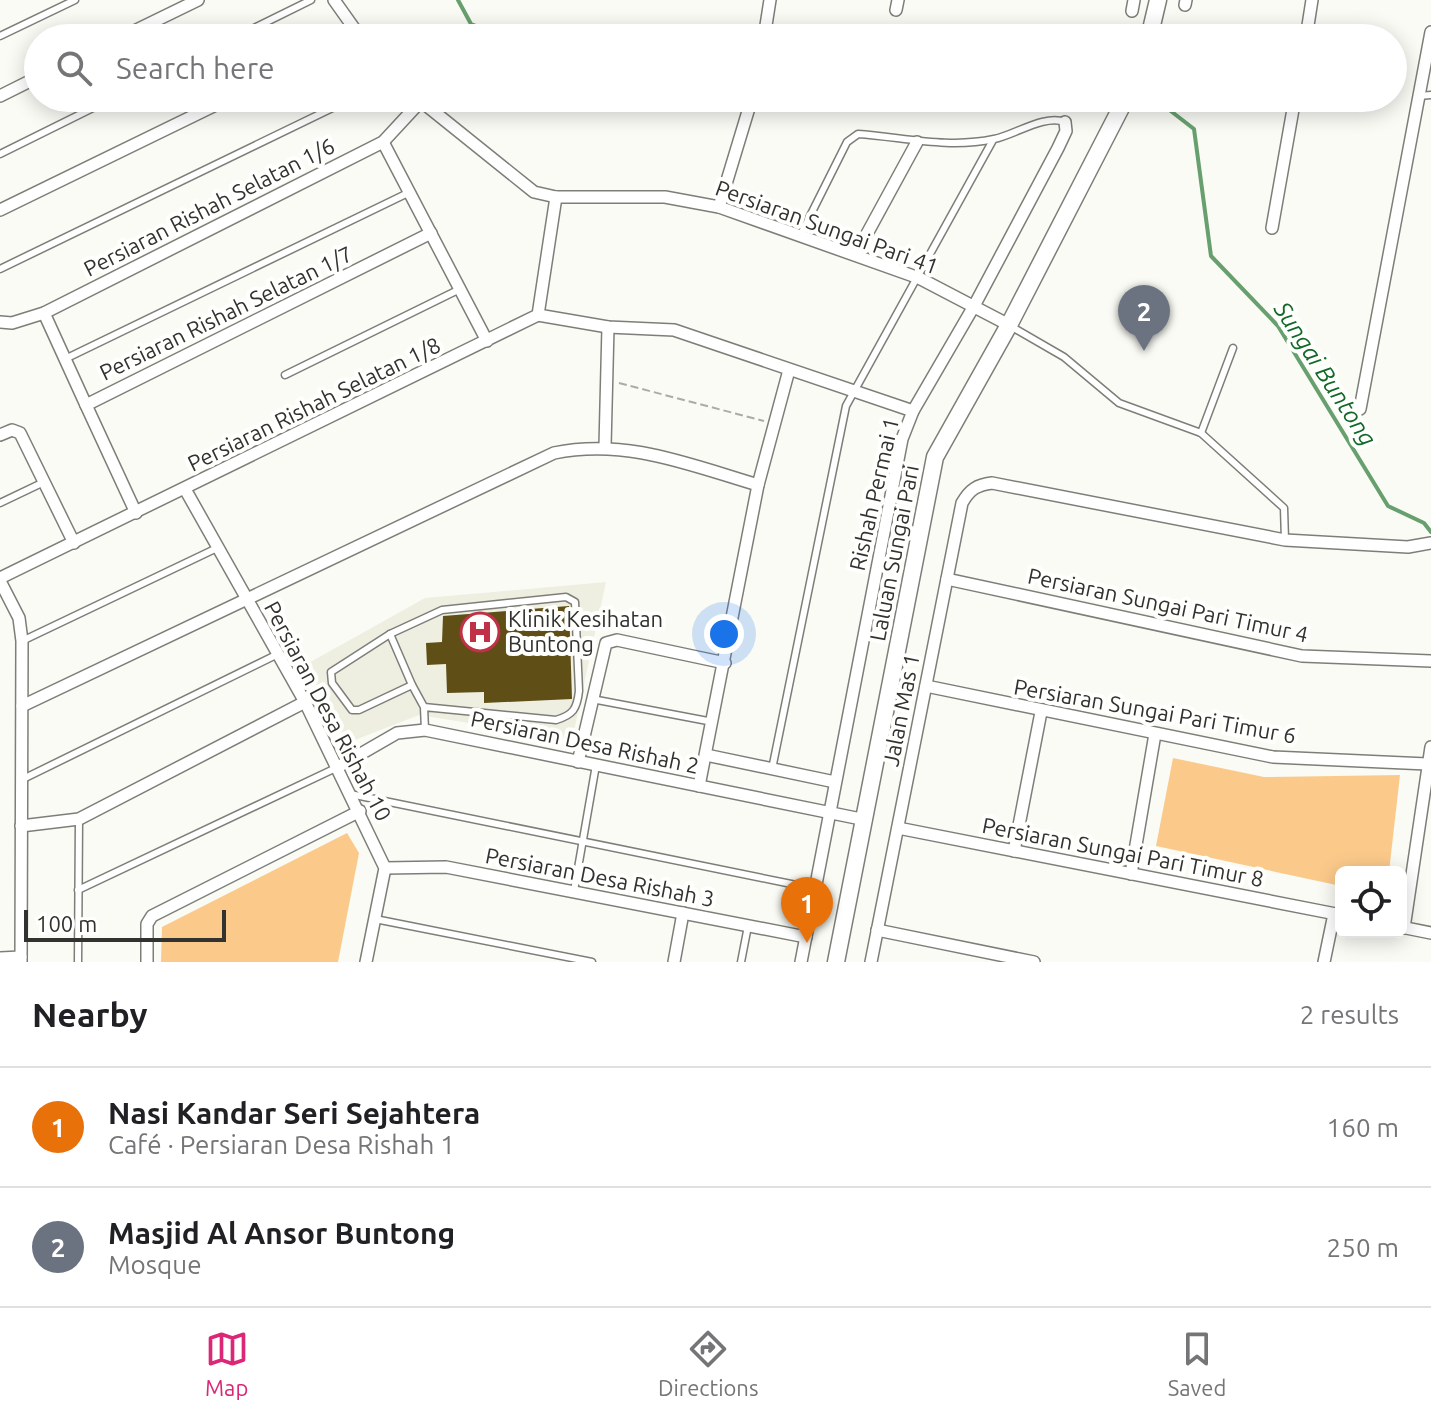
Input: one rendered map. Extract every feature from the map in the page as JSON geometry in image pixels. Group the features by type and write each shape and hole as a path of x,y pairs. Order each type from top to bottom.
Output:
{"main road":[{"path":"1152,24 1158,0"},
{"name":"Laluan Sungai Pari","path":"836,962 935,457 1009,325 1120,112"}],"street":[{"path":"149,24 198,0"},
{"path":"334,0 349,24"},
{"path":"766,24 770,0"},
{"path":"1308,24 1312,0"},
{"path":"1360,409 1431,32"},
{"path":"0,96 24,84"},
{"path":"0,210 201,112"},
{"name":"Persiaran Rishah Selatan 1/6","path":"0,322 12,323 44,313 383,142 409,112"},
{"name":"Persiaran Sungai Pari 41","path":"434,112 534,192 556,197 665,197 719,207 919,278 1009,325"},
{"path":"719,207 748,112"},
{"path":"1272,228 1293,112"},
{"name":"Rishah Permai 1","path":"801,962 902,439 913,411 974,306 1058,148 1066,131 1065,122"},
{"path":"383,142 487,341"},
{"path":"856,254 917,142"},
{"path":"556,197 538,315 608,327 674,330 913,411"},
{"name":"Persiaran Rishah Selatan 1/7","path":"44,313 86,405 431,233"},
{"name":"Persiaran Rishah Selatan 1/8","path":"0,580 538,315"},
{"path":"605,446 608,327"},
{"path":"699,786 758,485 789,370"},
{"path":"86,405 136,513"},
{"path":"0,435 12,430 20,433 74,543"},
{"path":"22,706 554,453 605,446 635,449 758,485"},
{"name":"Jalan Mas 1","path":"871,962 962,503 978,485 992,483 1285,540"},
{"name":"Persiaran Desa Rishah 10","path":"185,489 305,702 385,868"},
{"path":"1285,540 1408,547 1431,543"},
{"name":"Persiaran Sungai Pari Timur 4","path":"947,579 1302,656 1431,661"},
{"path":"0,580 19,618 22,641 21,960 0,958"},
{"path":"578,762 603,649 610,640 725,663"},
{"name":"Persiaran Sungai Pari Timur 6","path":"926,686 1041,712 1273,757 1427,764"},
{"path":"21,826 79,819 305,702"},
{"path":"1014,851 1041,712"},
{"name":"Persiaran Desa Rishah 2","path":"338,767 397,733 425,730 866,820"},
{"path":"1131,874 1155,734"},
{"path":"1407,900 1431,747"},
{"path":"706,755 835,782"},
{"path":"147,962 147,924 152,916 360,811"},
{"name":"Persiaran Sungai Pari Timur 8","path":"898,828 1335,914"},
{"name":"Persiaran Desa Rishah 3","path":"385,868 446,867 806,937"},
{"path":"366,962 385,868"},
{"path":"674,962 683,913"},
{"path":"1324,962 1335,921"},
{"path":"1407,928 1431,933"},
{"path":"877,930 1034,962"}],"lane":[{"path":"25,24 75,0"},
{"path":"262,24 311,0"},
{"path":"0,36 24,24"},
{"path":"1418,96 1431,95"},
{"path":"0,154 85,112"},
{"path":"0,269 324,112"},
{"path":"800,236 851,137 867,134 917,142 993,140 1042,123 1065,122"},
{"path":"772,769 839,426 855,389 993,140"},
{"path":"65,359 410,192"},
{"path":"285,375 460,289"},
{"path":"1009,325 1064,357 1119,403 1201,433 1284,508 1285,540"},
{"path":"1201,433 1233,348"},
{"path":"0,503 44,482"},
{"path":"22,641 218,547"},
{"path":"412,685 359,710 346,707 332,683 331,672 390,634 442,610 566,597 575,602 579,691 577,706 570,716 556,720 424,707"},
{"path":"390,634 424,707 425,730"},
{"path":"21,780 276,655"},
{"path":"592,699 713,722"},
{"path":"574,892 596,765"},
{"path":"78,890 338,767"},
{"path":"350,794 816,889"},
{"path":"78,962 79,819"},
{"path":"375,919 592,962"},
{"path":"741,962 748,926"}],"path":[{"path":"607,379 774,424"}],"shaded area":[{"name":"Klinik Kesihatan Buntong","path":"606,582 572,740 419,715 347,743 305,665 425,598"},
{"path":"1173,758 1264,777 1400,775 1390,866 1335,866 1335,885 1156,846"},
{"path":"347,833 359,853 338,962 161,962 162,927"}],"building":[{"path":"569,606 572,699 484,703 484,692 447,693 446,664 427,665 426,643 442,642 443,616"}],"waterway":[{"name":"Sungai Buntong","path":"458,0 471,24"},
{"name":"Sungai Buntong","path":"1172,112 1194,129 1211,256 1278,326 1388,506 1424,523 1431,532"}],"place":[{"name":"Masjid Al Ansor Buntong","path":"1144,351"},
{"name":"Klinik Kesihatan Buntong","path":"480,632"},
{"name":"Nasi Kandar Seri Sejahtera","path":"807,943"}]}
